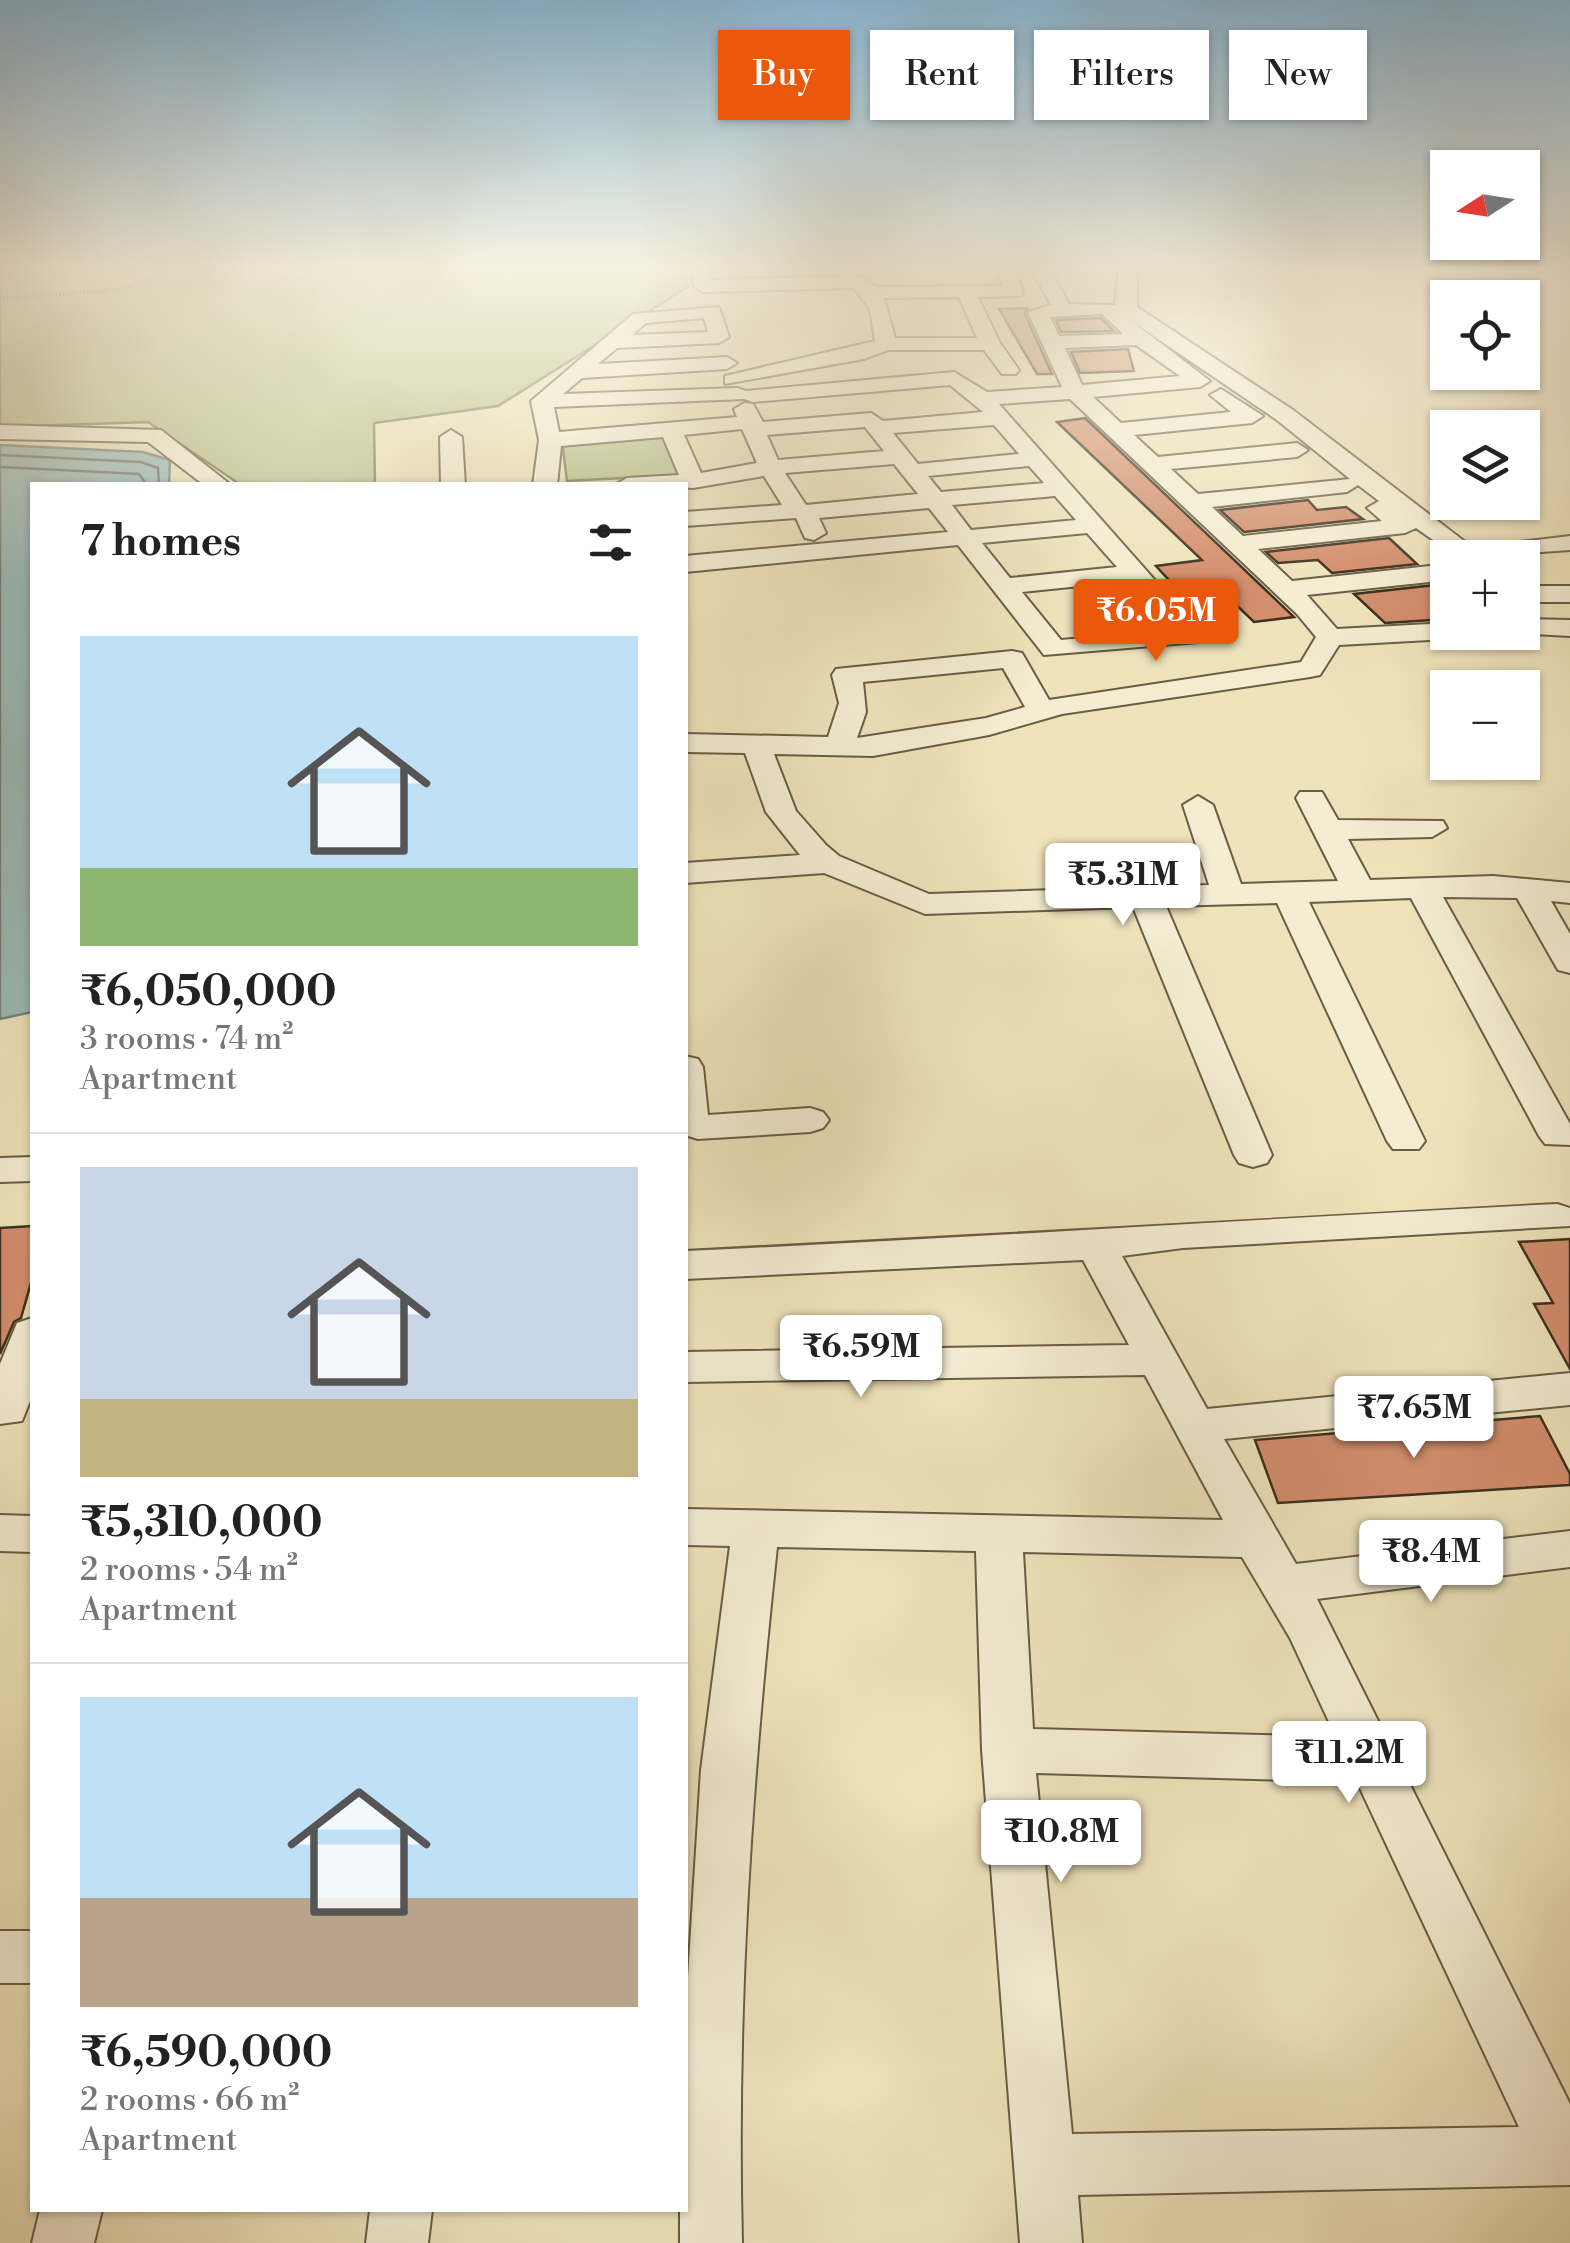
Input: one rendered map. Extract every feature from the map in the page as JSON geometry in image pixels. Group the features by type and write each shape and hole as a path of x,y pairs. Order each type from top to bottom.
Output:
{"street":[{"path":"542,401 571,374"},
{"path":"597,374 733,383 774,374"},
{"path":"730,374 770,468 802,512 823,554"},
{"path":"1067,374 1071,383 1117,430 1297,599 1330,637"},
{"path":"878,428 989,408 1071,383 1123,374"},
{"path":"1190,374 1430,545"},
{"path":"1223,374 1285,415 1295,427 1454,546 1474,555 1570,543"},
{"path":"542,401 733,383 954,378 989,408 1064,488 1190,636 1054,649 871,420 670,428 550,440"},
{"path":"1071,383 1200,381"},
{"path":"542,401 550,440 545,482"},
{"path":"1117,430 1252,416"},
{"path":"670,428 694,481"},
{"path":"0,432 154,435 215,482"},
{"path":"451,437 454,482"},
{"path":"1154,464 1297,450"},
{"path":"677,482 770,468 1034,459"},
{"path":"1192,502 1348,486"},
{"path":"688,519 1064,488"},
{"path":"688,564 823,554 1097,525"},
{"path":"1238,544 1405,526"},
{"path":"1002,586 1137,573"},
{"path":"1297,599 1430,575"},
{"path":"1540,605 1570,591"},
{"path":"1297,599 1430,597"},
{"path":"1540,617 1570,628"},
{"path":"1330,637 1430,632"},
{"path":"688,743 837,747 912,740 1042,711 1310,669 1330,637"},
{"path":"837,747 850,728 855,692 846,676 1012,659 1042,711"},
{"path":"758,746 761,770 788,823 828,863 925,904 1359,890 1528,889 1570,893"},
{"path":"1311,798 1359,890"},
{"path":"1198,804 1228,895"},
{"path":"1327,830 1432,828"},
{"path":"688,873 828,863"},
{"path":"1422,889 1558,1136"},
{"path":"1528,889 1570,962"},
{"path":"1289,893 1406,1141"},
{"path":"1145,896 1253,1155"},
{"path":"688,1098 690,1118 698,1127 810,1120"},
{"path":"0,1170 30,1169"},
{"path":"688,1264 1096,1246 1183,1236 1557,1217"},
{"path":"1042,2165 1564,2158 1311,1630 1256,1539 1096,1246"},
{"path":"6,1410 30,1339"},
{"path":"688,1367 1159,1360"},
{"path":"1194,1426 1570,1389"},
{"path":"688,1528 1256,1539"},
{"path":"711,2243 709,2118 727,1770 756,1528"},
{"path":"0,1533 30,1534"},
{"path":"999,1533 1008,1750 1051,2243"},
{"path":"1283,1584 1570,1549"},
{"path":"1008,1750 1373,1760"},
{"path":"0,1957 30,1957"},
{"path":"63,2243 71,2212"},
{"path":"397,2243 401,2212"}],"green space":[{"path":"0,374 549,374 498,406 374,423 375,482 237,482 148,422 0,427"},
{"path":"662,433 680,475 567,481 562,441"}],"water":[{"path":"0,445 143,452 170,460 169,482 30,482 30,1012 0,1019"}],"building":[{"path":"1085,418 1294,617 1254,622 1227,596 1192,601 1168,579 1156,566 1202,560 1057,422"},
{"path":"1308,500 1317,510 1346,507 1363,519 1244,532 1220,510"},
{"path":"1389,538 1417,564 1332,573 1318,560 1278,563 1266,552"},
{"path":"1430,586 1430,620 1385,623 1354,594"},
{"path":"30,1226 30,1286 21,1318 14,1322 0,1354 0,1228"},
{"path":"1570,1239 1570,1369 1534,1304 1553,1303 1519,1242"},
{"path":"1540,1416 1570,1474 1570,1485 1278,1503 1255,1440"}]}
